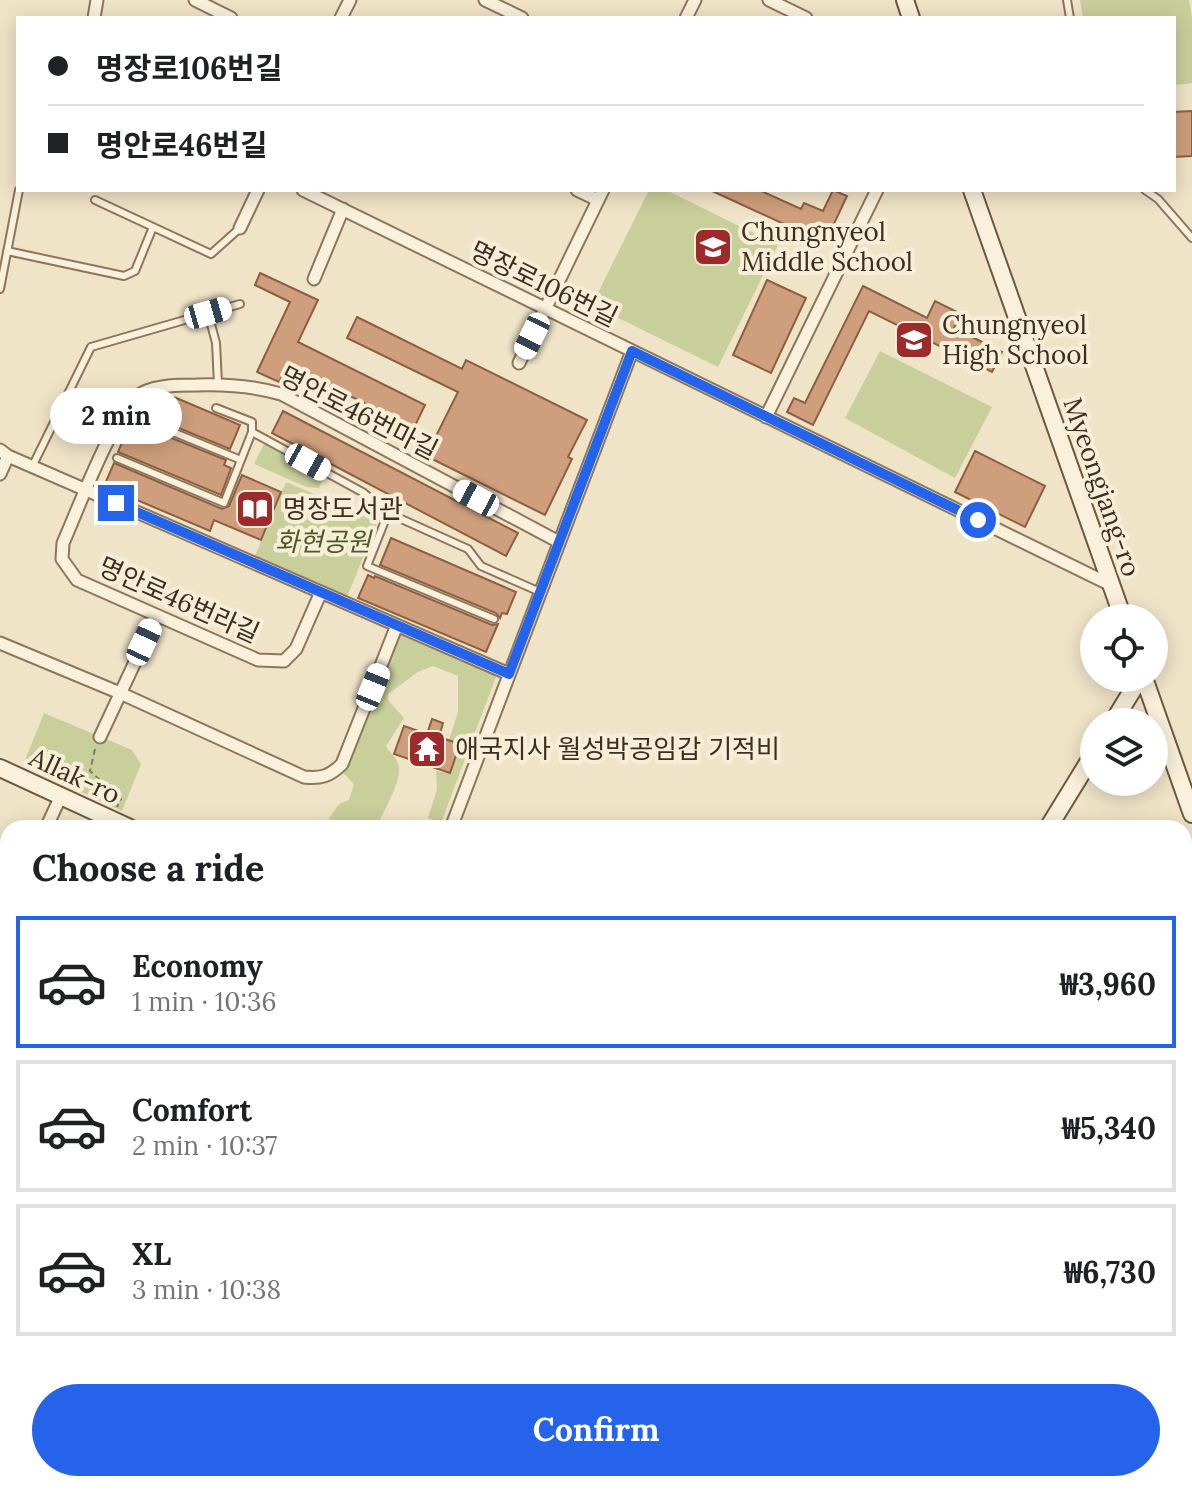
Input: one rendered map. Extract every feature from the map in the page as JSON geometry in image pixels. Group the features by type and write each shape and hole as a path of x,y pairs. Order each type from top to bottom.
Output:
{"main road":[{"name":"Myeongjang-ro","path":"973,192 1118,604"},
{"path":"1147,692 1192,814"},
{"name":"Allak-ro","path":"0,768 113,820"},
{"path":"1053,820 1080,776"}],"street":[{"path":"195,0 227,16"},
{"path":"485,0 518,16"},
{"path":"769,0 802,16"},
{"path":"240,228 257,192"},
{"name":"명장로106번길","path":"307,192 1111,585"},
{"path":"766,417 876,192"},
{"path":"519,363 600,195"},
{"path":"314,279 343,209"},
{"path":"454,820 632,351"},
{"name":"명안로46번마길","path":"87,491 123,411 142,393 167,386 218,384 261,388 281,394 559,542"},
{"path":"0,474 4,453 509,674"},
{"name":"명안로46번라길","path":"87,491 63,543 62,559 77,580 156,617 258,660 284,661 296,649 321,592"},
{"path":"100,737 156,617"},
{"path":"0,643 120,693 304,777 319,779 342,764 397,625"},
{"path":"50,820 61,796"}],"lane":[{"path":"0,289 19,192"},
{"path":"1148,192 1158,199 1192,238"},
{"path":"95,200 211,254 240,228"},
{"path":"7,251 124,276 135,271 153,227"},
{"path":"32,467 91,347 240,304"},
{"path":"208,313 216,343 218,384"},
{"path":"117,458 224,503 252,432 252,422 216,408"},
{"path":"134,416 241,460"},
{"path":"252,432 364,493 388,513 468,549 481,566 541,592"},
{"path":"388,513 367,566 494,619"}],"path":[{"path":"100,737 91,757 90,771 121,799 116,809"}],"green space":[{"path":"1080,0 1189,0 1192,83 1176,85 1176,16 1083,16"},
{"path":"648,192 670,192 778,245 718,367 592,305"},
{"path":"880,351 992,407 955,478 845,418"},
{"path":"264,444 324,476 319,488 306,487 254,464"},
{"name":"화현공원","path":"286,482 378,521 347,597 255,556"},
{"path":"398,628 483,667 496,677 442,820 428,818 437,789 436,771 450,773 460,745 449,740 458,712 458,676 433,666 418,672 388,694 388,700 404,718 386,746 397,762 399,775 380,820 330,820 339,804 349,800 354,784 342,772"},
{"path":"44,713 132,750 141,764 122,811 23,765"}],"building":[{"path":"1192,111 1192,156 1176,157 1176,112"},
{"path":"714,192 763,192 801,209 804,203 823,211 832,192 847,196 825,243"},
{"path":"260,273 318,300 298,342 425,405 414,428 288,365 279,382 257,372 290,302 255,285"},
{"path":"767,280 806,298 771,373 733,355"},
{"path":"863,286 927,318 935,301 961,314 954,328 1002,352 992,372 869,311 813,425 787,412 794,398 805,403"},
{"path":"357,317 462,369 466,360 587,420 568,457 572,459 545,515 426,456 458,392 347,338"},
{"path":"174,397 240,425 230,449 164,422"},
{"path":"283,411 518,533 506,556 272,433"},
{"path":"129,426 158,438 159,433 226,460 224,465 231,468 221,495 118,452"},
{"path":"975,451 1045,486 1025,527 955,492"},
{"path":"114,463 222,509 229,506 242,475 281,492 261,540 214,520 210,531 104,486"},
{"path":"391,538 516,592 507,614 502,613 500,618 496,613 380,565"},
{"path":"368,575 492,625 498,624 486,652 358,598"},
{"name":"애국지사 월성박공임갑 기적비","path":"432,719 443,723 439,737 460,744 450,773 394,754 404,726 427,734"}],"place":[{"name":"Chungnyeol Middle School","path":"713,247"},
{"name":"Chungnyeol High School","path":"914,340"},
{"name":"명장도서관","path":"255,509"},
{"name":"애국지사 월성박공임갑 기적비","path":"427,749"}],"route":[{"path":"116,503 509,674 632,351 978,520"}]}
